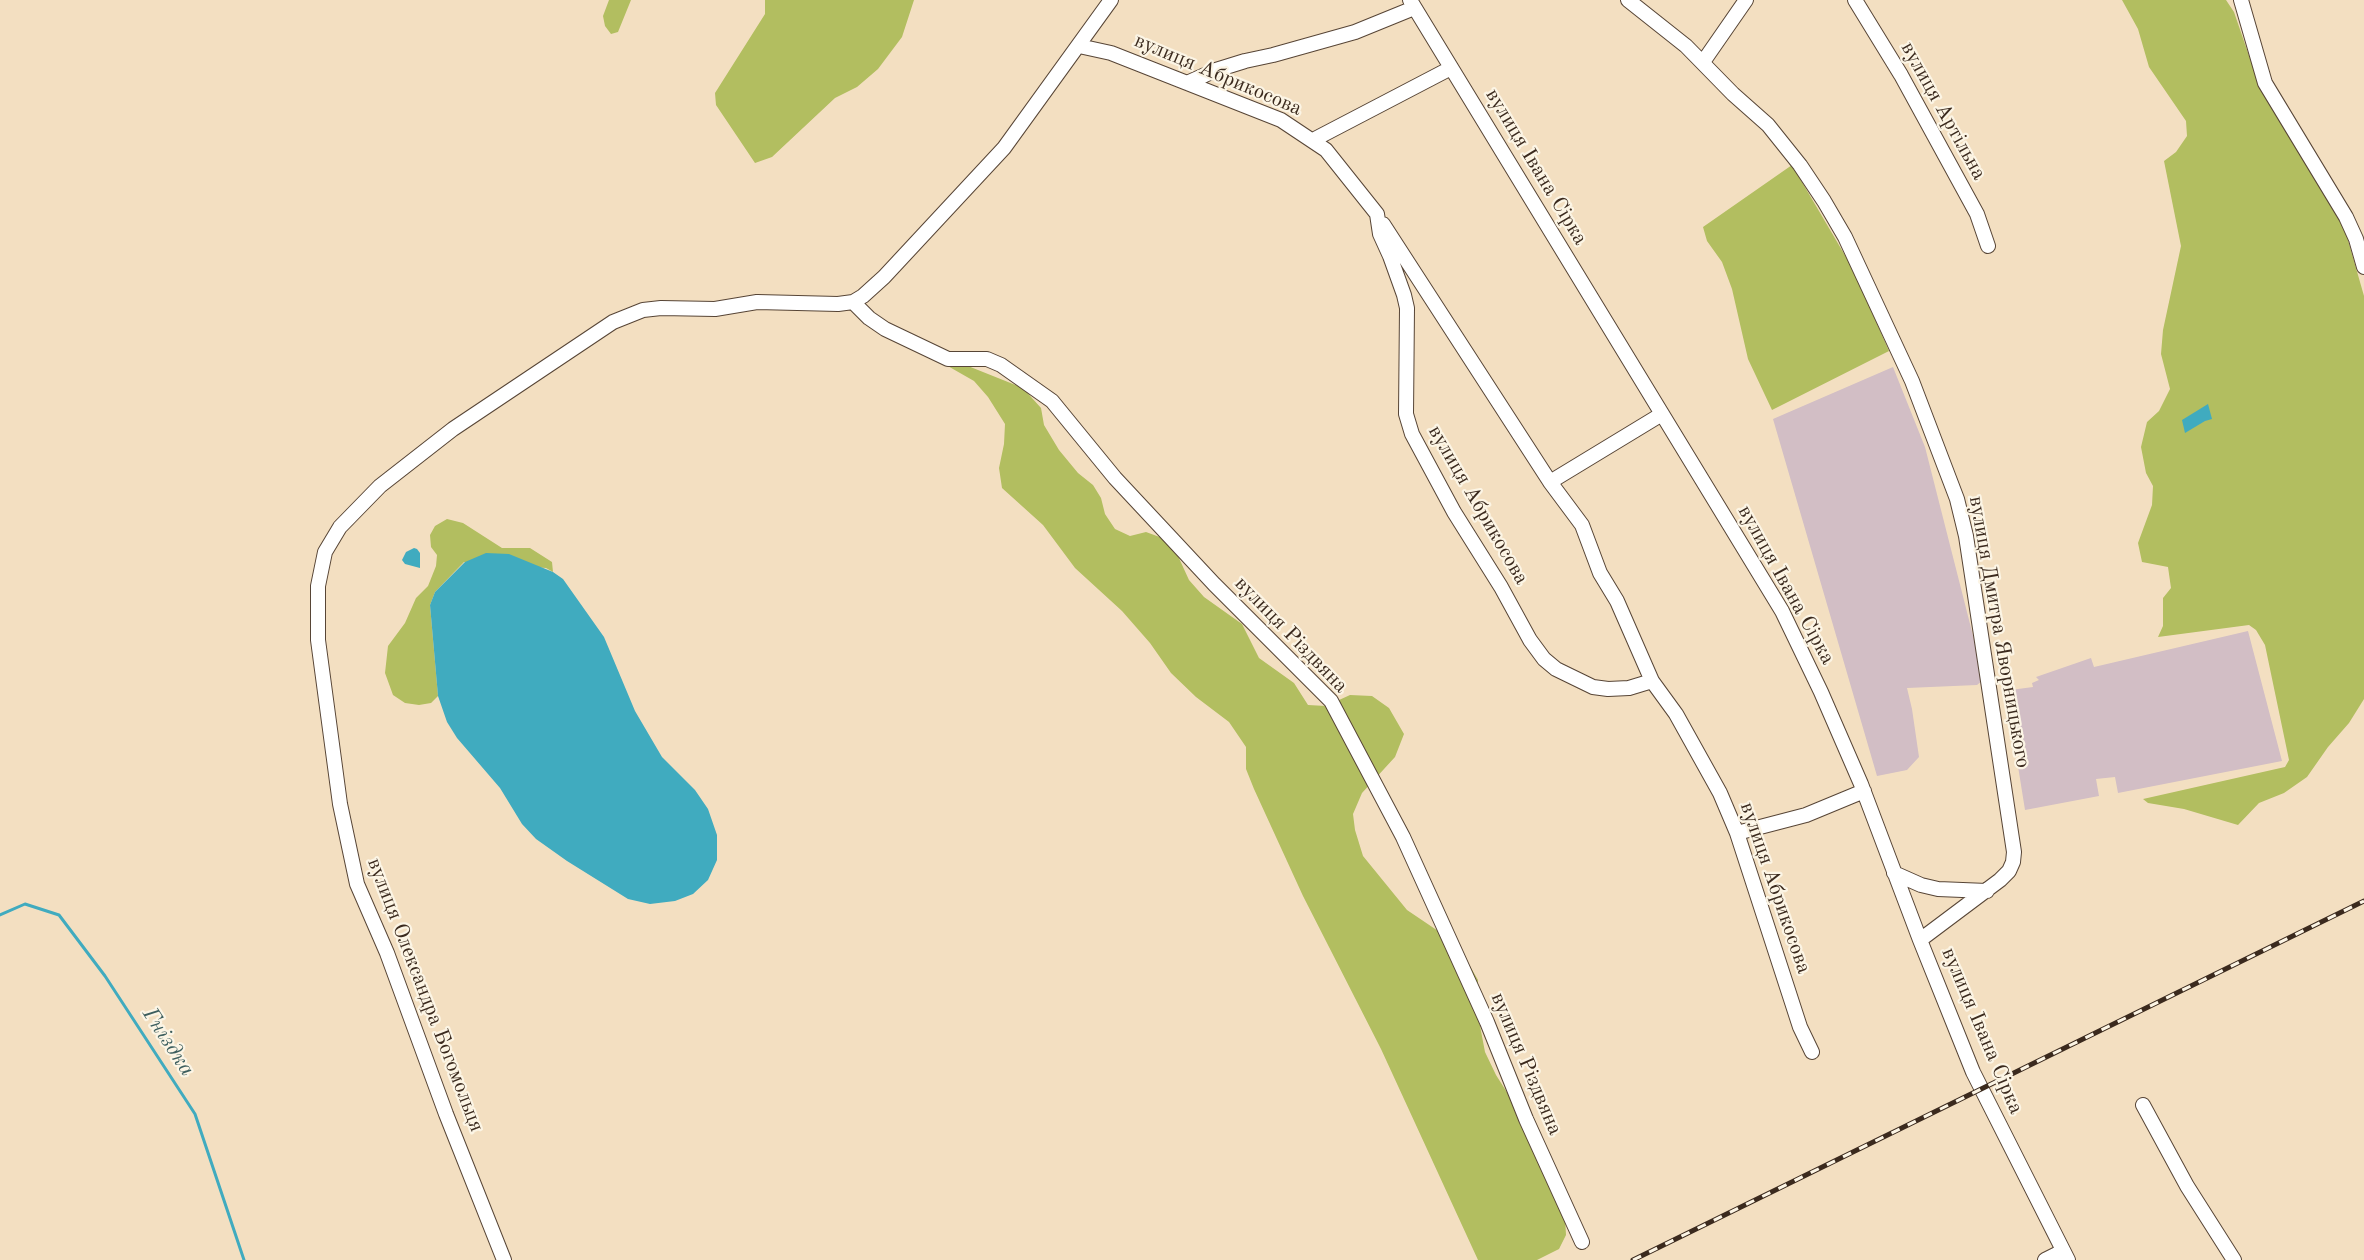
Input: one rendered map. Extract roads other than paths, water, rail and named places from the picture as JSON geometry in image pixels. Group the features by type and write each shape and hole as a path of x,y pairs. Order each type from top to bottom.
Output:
{"street":[{"path":"853,302 884,277 1004,148 1111,0"},
{"name":"вулиця Дмитра Яворницького","path":"1628,0 1703,62 1733,94 1768,125 1800,165 1845,237 1912,381 1957,499 1966,536 2014,852 2009,870 1987,891 1920,940"},
{"path":"1703,62 1746,0"},
{"name":"вулиця Артільна","path":"1855,0 1901,75 1977,214 1988,246"},
{"path":"2241,0 2265,83 2346,217 2356,239 2364,267"},
{"path":"1187,83 1235,64 1355,32 1412,4"},
{"name":"вулиця Івана Сірка","path":"1412,4 1782,611 1821,692 1864,791 1973,1072 2065,1256"},
{"name":"вулиця Абрикосова","path":"1079,46 1111,53 1281,120 1326,150 1377,214 1550,482 1582,525 1600,573 1617,601 1652,681 1676,714 1720,793 1737,833 1800,1027 1812,1052"},
{"path":"1313,140 1451,68"},
{"name":"вулиця Абрикосова","path":"1377,214 1380,234 1390,256 1407,308 1406,414 1412,434 1454,512 1501,587 1530,640 1544,659 1569,676 1593,687 1629,688 1652,681"},
{"name":"вулиця Олександра Богомольця","path":"504,1260 446,1114 387,953 357,884 330,744 318,640 316,604 321,565 333,536 380,486 453,429 613,321 643,310 668,307 715,309 756,302 838,304 853,302"},
{"name":"вулиця Різдвяна","path":"853,302 869,318 885,328 942,357 957,360 987,359 1001,365 1052,401 1115,478 1214,584 1331,701 1403,837 1487,1022 1526,1119 1582,1242"},
{"path":"1550,482 1662,414"},
{"path":"1737,833 1806,815 1864,791"},
{"path":"1894,873 1921,885 1938,889 1987,891"},
{"path":"2143,1105 2187,1186 2234,1260"},
{"path":"2044,1260 2065,1256"}],"water":[{"path":"2208,404 2212,419 2185,433 2182,420"},
{"path":"414,548 420,553 420,568 405,564 402,560 406,552"},
{"path":"486,553 509,554 553,572 563,579 604,637 635,711 662,757 695,790 708,809 717,835 717,860 708,880 693,894 675,901 650,904 628,899 567,861 536,839 522,824 500,788 457,738 447,722 438,696 430,605 435,592 465,562"}],"waterway":[{"name":"Гніздка","path":"0,915 25,904 59,915 105,976 195,1114 244,1260"}],"railway":[{"path":"1633,1260 2364,901"}]}
